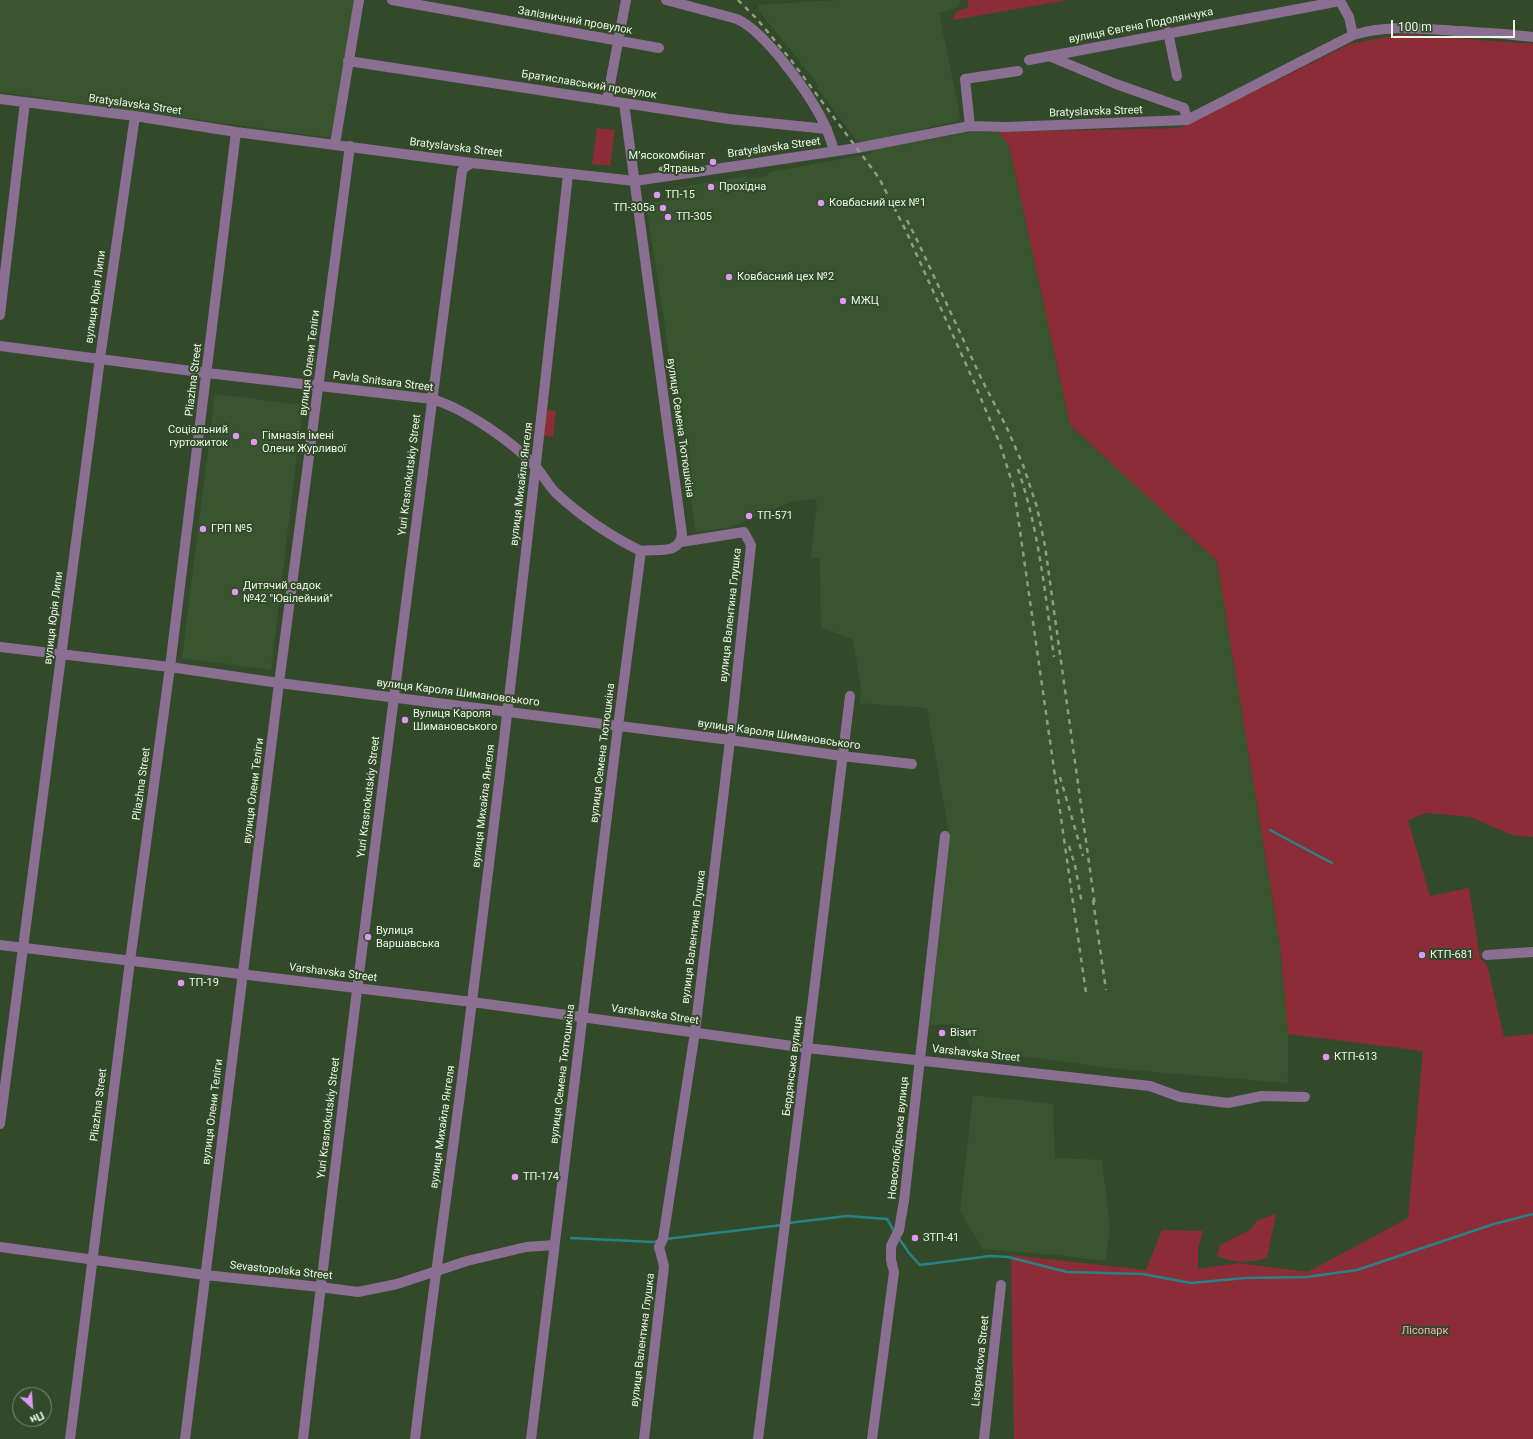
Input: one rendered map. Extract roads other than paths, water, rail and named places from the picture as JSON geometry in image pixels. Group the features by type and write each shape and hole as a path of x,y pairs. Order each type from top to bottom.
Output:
{"street":[{"path":"335,144 359,0"},
{"name":"Залізничний провулок","path":"392,0 618,42 659,48"},
{"path":"607,100 626,0"},
{"path":"666,0 738,19 746,23 762,37 800,83 827,129 834,151"},
{"name":"вулиця Євгена Подолянчука","path":"1029,60 1168,32 1340,1 1349,17 1353,35"},
{"name":"Bratyslavska Street","path":"0,99 135,116 236,132 472,163 634,181 834,151 970,126 1006,127 1187,120 1353,35 1364,32 1393,28 1418,28 1533,37"},
{"path":"1168,32 1176,76"},
{"path":"1049,56 1116,84 1184,108 1187,120"},
{"name":"Братиславський провулок","path":"348,61 729,119 827,129"},
{"path":"970,126 965,80 1018,71"},
{"path":"0,315 26,102"},
{"name":"вулиця Семена Тютюшкіна","path":"624,103 682,526 681,542"},
{"name":"вулиця Юрія Липи","path":"0,1124 100,358 135,116"},
{"name":"Pliazhna Street","path":"70,1439 130,961 170,667 236,132"},
{"name":"вулиця Олени Теліги","path":"185,1439 279,682 350,146"},
{"name":"Yuri Krasnokutskiy Street","path":"303,1439 320,1287 393,697 462,171 465,166 472,163"},
{"name":"вулиця Михайла Янгеля","path":"415,1439 472,1002 536,467 568,174"},
{"name":"Pavla Snitsara Street","path":"0,346 432,400 457,409 492,431 518,450 536,467 556,492 595,526 641,551"},
{"name":"вулиця Валентина Глушка","path":"644,1439 664,1266 659,1247 662,1239 695,1032 730,740 751,545 744,532 681,542"},
{"path":"641,551 668,549 676,547 681,542"},
{"name":"вулиця Семена Тютюшкіна","path":"531,1439 618,726 641,551"},
{"name":"вулиця Кароля Шимановського","path":"0,647 170,667 912,764"},
{"name":"Бердянська вулиця","path":"758,1439 808,1048 850,696"},
{"name":"Новослобідська вулиця","path":"872,1439 894,1272 891,1260 891,1246 899,1230 904,1201 945,836"},
{"name":"Varshavska Street","path":"0,945 472,1002 808,1048 1150,1086 1180,1097 1212,1102 1228,1103 1262,1096 1304,1097"},
{"path":"1487,955 1533,952"},
{"name":"Sevastopolska Street","path":"0,1247 205,1275 358,1292 396,1284 467,1260 526,1247 554,1245"},
{"name":"Lisoparkova Street","path":"984,1439 1001,1285"}],"waterway":[{"path":"1270,830 1332,863"},
{"path":"898,1237 909,1253 920,1265 990,1256 1008,1257 1067,1272 1143,1274 1191,1283 1245,1278 1307,1277 1357,1270 1494,1224 1533,1214"},
{"path":"788,1223 847,1216 887,1219 894,1231"},
{"path":"666,1239 782,1225"},
{"path":"571,1238 653,1242 659,1241"}],"railway":[{"path":"738,0 757,19 791,60 879,178 906,231 974,382 1000,444 1014,489 1086,993"},
{"path":"907,220 982,380 1006,426 1023,465 1037,507 1045,546 1095,906"},
{"path":"1018,469 1036,539 1054,657"},
{"path":"1060,777 1083,856"},
{"path":"1069,846 1075,865 1082,904"},
{"path":"1093,900 1106,990"}],"place":[{"name":"М’ясокомбінат «Ятрань»","path":"713,162"},
{"name":"Прохідна","path":"711,187"},
{"name":"ТП-15","path":"657,195"},
{"name":"Ковбасний цех №1","path":"821,203"},
{"name":"ТП-305а","path":"663,208"},
{"name":"ТП-305","path":"668,217"},
{"name":"Ковбасний цех №2","path":"729,277"},
{"name":"МЖЦ","path":"843,301"},
{"name":"Соціальний гуртожиток","path":"236,436"},
{"name":"Гімназія імені Олени Журливої","path":"254,442"},
{"name":"ТП-571","path":"749,516"},
{"name":"ГРП №5","path":"203,529"},
{"name":"Дитячий садок №42 \"Ювілейний\"","path":"235,592"},
{"name":"Вулиця Кароля Шимановського","path":"405,720"},
{"name":"Вулиця Варшавська","path":"368,937"},
{"name":"КТП-681","path":"1422,955"},
{"name":"ТП-19","path":"181,983"},
{"name":"Візит","path":"942,1033"},
{"name":"КТП-613","path":"1326,1057"},
{"name":"ТП-174","path":"515,1177"},
{"name":"ЗТП-41","path":"915,1238"}],"park label":[{"name":"Лісопарк","path":"1425,1331"}]}
